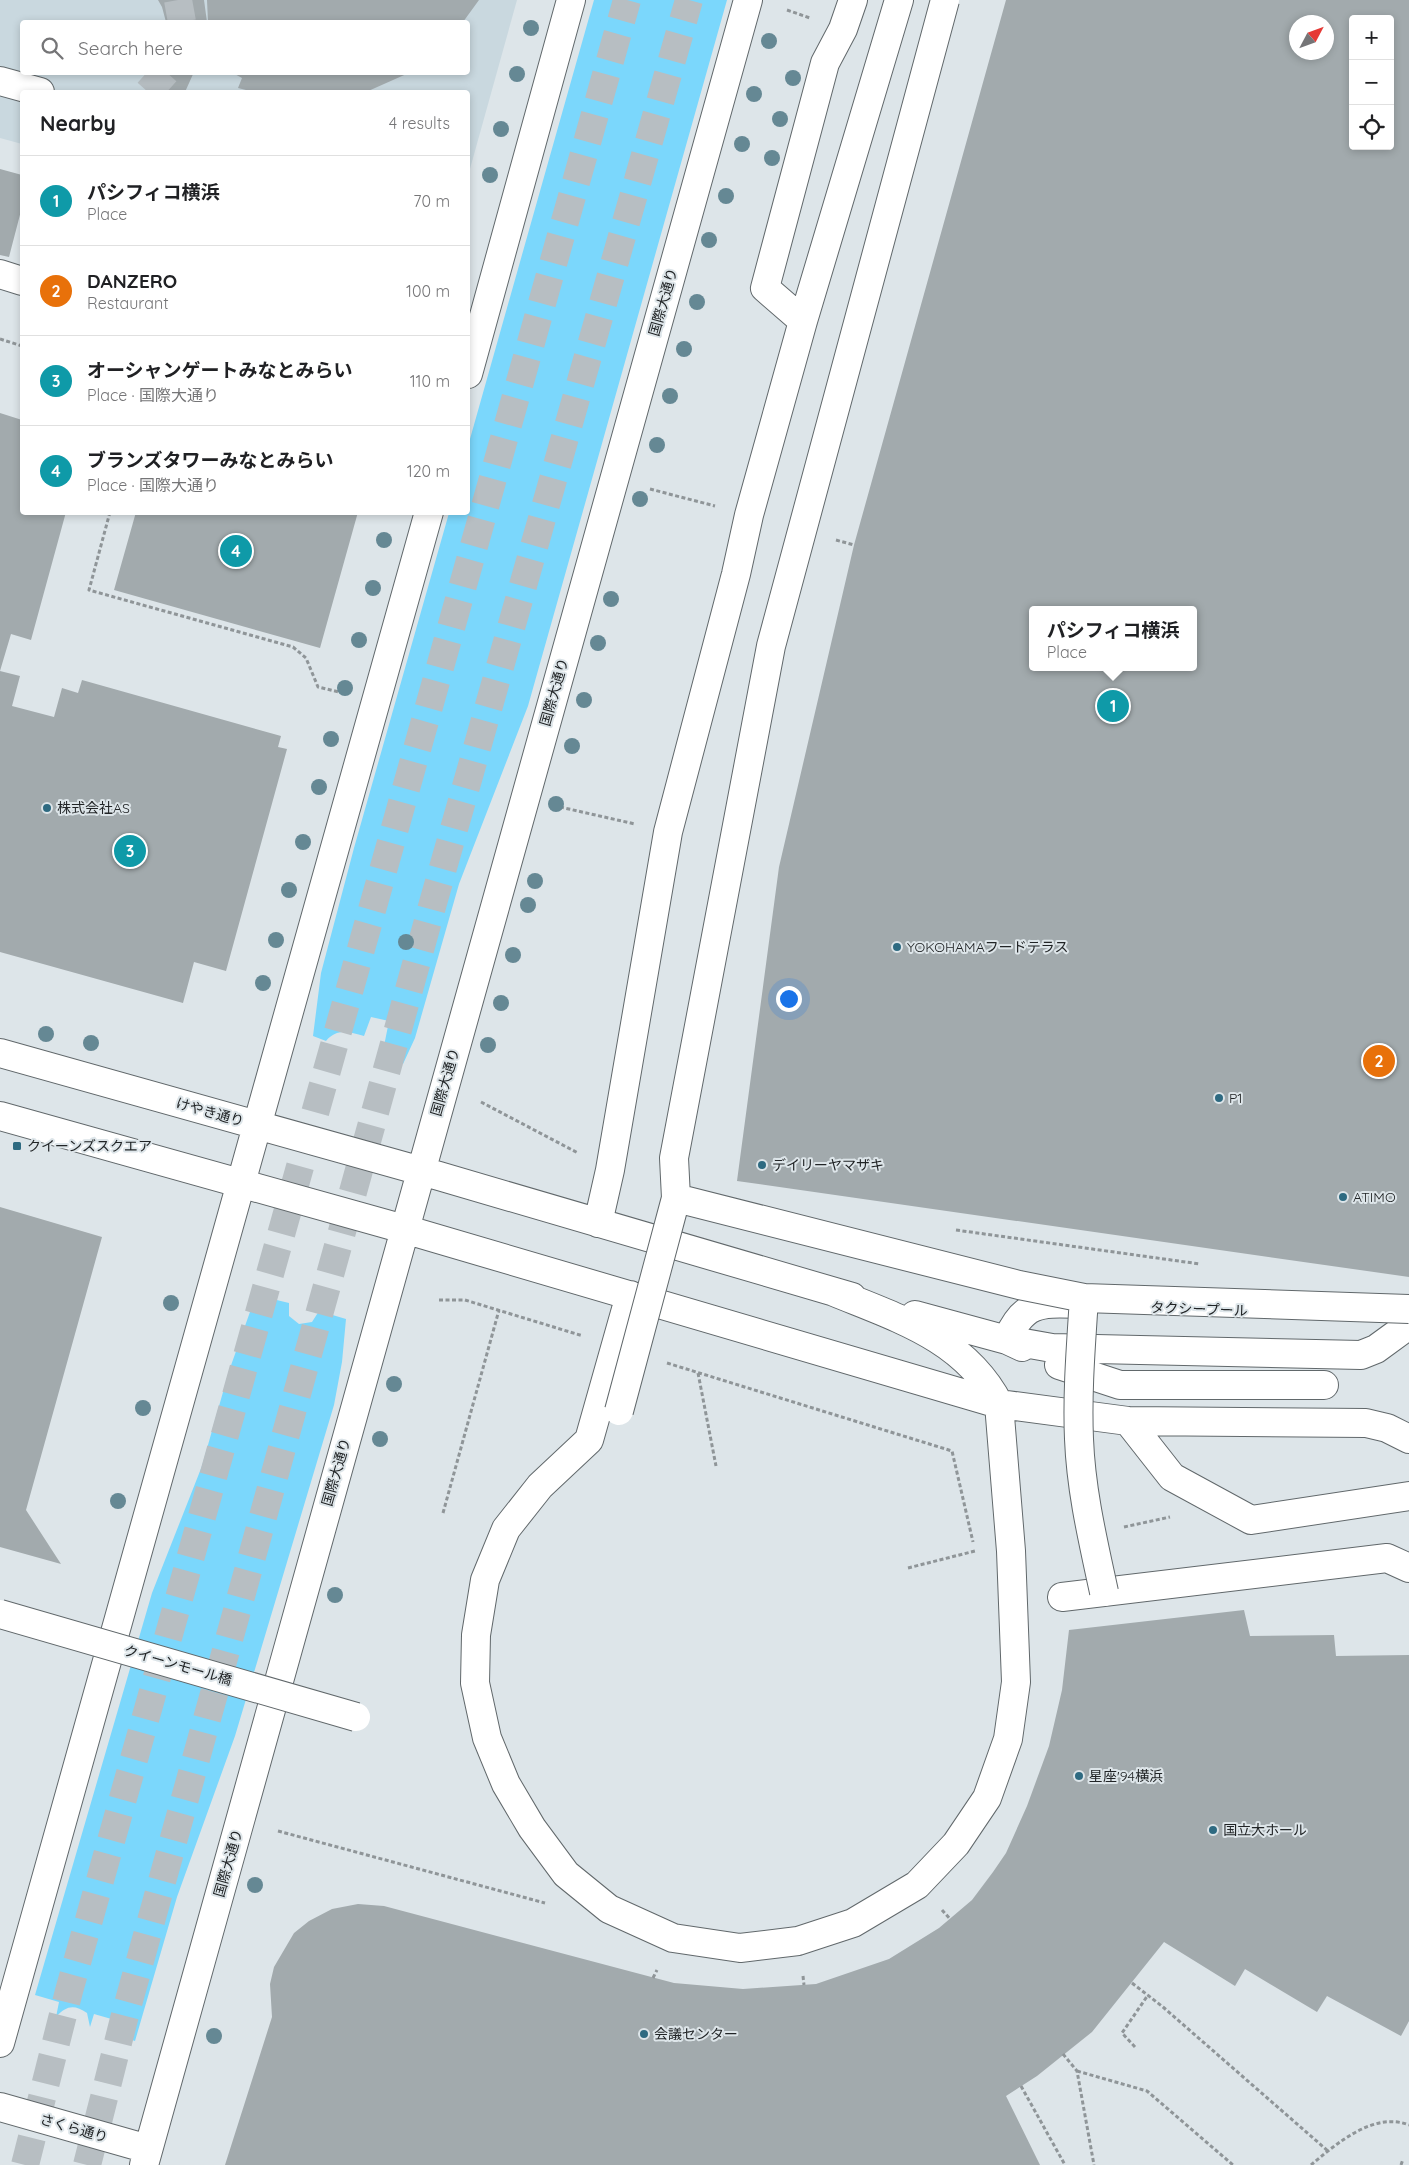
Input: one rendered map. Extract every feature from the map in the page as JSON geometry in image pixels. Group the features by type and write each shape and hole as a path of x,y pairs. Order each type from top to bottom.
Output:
{"street":[{"path":"470,367 571,0"},
{"name":"国際大通り","path":"146,2157 748,0"},
{"path":"803,321 765,288 825,63 843,30 853,0"},
{"path":"598,1223 610,1170 668,832 736,574 749,515 803,321 899,0"},
{"path":"619,1411 676,1198 674,1158 771,646 945,0"},
{"path":"0,81 33,90"},
{"path":"0,274 20,280"},
{"path":"0,2043 428,515"},
{"name":"けやき通り","path":"0,1053 420,1170 834,1292"},
{"path":"0,1116 404,1229 999,1404 1128,1421 1366,1423 1387,1428 1409,1439"},
{"path":"676,1198 1019,1286 1084,1298 1409,1309"},
{"path":"630,1295 588,1440 540,1486 506,1529 485,1580 476,1635 475,1684 487,1738 506,1784 532,1828 566,1874 609,1909 673,1938 740,1948 798,1941 853,1923 918,1885 956,1844 987,1798 1008,1739 1016,1682 1010,1551 999,1404 991,1389 974,1366 926,1330 834,1292"},
{"path":"834,1292 1006,1340 1052,1348 1361,1355 1376,1349 1409,1325"},
{"path":"1084,1298 1078,1385 1079,1440 1086,1506 1104,1592"},
{"name":"タクシープール","path":"1006,1340 1015,1320 1039,1305 1052,1303 1409,1317"},
{"path":"1006,1340 1063,1367 1120,1385 1324,1386"},
{"path":"1128,1421 1172,1477 1251,1520 1409,1496"},
{"path":"1062,1597 1387,1558 1409,1568"},
{"name":"クイーンモール橋","path":"0,1614 356,1717"},
{"name":"さくら通り","path":"0,2107 146,2157"}],"path":[{"path":"0,339 20,345"},
{"path":"109,515 89,590 293,647 306,658 318,686 339,692"},
{"path":"560,806 668,832"},
{"path":"482,1102 610,1170"},
{"path":"948,1229 1205,1265"},
{"path":"439,1300 465,1300 499,1310 952,1451 975,1551"},
{"path":"443,1512 499,1310"},
{"path":"698,1373 716,1466"},
{"path":"1115,1529 1172,1516"},
{"path":"908,1568 975,1551 1010,1551"},
{"path":"278,1831 548,1904"},
{"path":"1132,1983 1328,2151"},
{"path":"1135,2047 1122,2033 1148,1995"},
{"path":"1063,2054 1077,2071 1094,2165"},
{"path":"1077,2071 1147,2091 1233,2165"},
{"path":"1021,2086 1065,2165"},
{"path":"1312,2165 1352,2132 1383,2123 1409,2125"},
{"path":"1401,2165 1403,2159"}],"shaded area":[{"path":"0,0 517,0 470,169 470,90 20,90 20,143 0,138"},
{"path":"594,0 727,0 528,706 459,884 415,1038 403,1064 401,1063 405,1050 396,1046 393,1059 382,1056 389,1021 371,1017 364,1036 344,1032 334,1034 326,1041 313,1036 321,973 354,848 448,515 470,515 470,439"},
{"path":"256,1295 289,1303 289,1316 299,1324 312,1322 319,1311 346,1319 342,1362 334,1405 235,1736 177,1897 135,2041 112,2033 115,2020 94,2014 90,2027 87,2013 78,2008 74,2007 63,2010 56,2017 59,2002 35,1995 152,1593 202,1466 229,1371"}],"building":[{"path":"158,0 204,0 207,20 165,20"},
{"path":"207,0 479,0 464,20 208,20"},
{"path":"1006,0 1409,0 1409,1277 737,1181 779,867 854,545"},
{"path":"154,75 193,75 186,90 147,90"},
{"path":"236,75 404,75 370,90 246,90 238,88 242,78"},
{"path":"0,169 20,174 20,215 9,257 0,255"},
{"path":"0,413 20,419 20,515 65,515 31,640 11,634 0,671"},
{"path":"135,515 357,515 320,648 114,590"},
{"path":"0,671 20,676 12,706 54,717 62,688 78,693 82,680 281,736 278,747 287,749 226,971 194,962 183,1003 0,952"},
{"path":"0,1207 102,1237 26,1510 61,1564 0,1547"},
{"path":"1244,1610 1250,1636 1334,1635 1336,1656 1409,1655 1409,2021 1401,2036 1327,1996 1317,2012 1245,1969 1235,1986 1164,1942 1092,2032 1037,2076 1006,2096 1040,2165 225,2165 272,2017 270,1984 274,1967 294,1933 309,1921 332,1909 358,1904 384,1906 674,1983 743,1989 816,1984 889,1959 939,1928 972,1900 993,1872 1006,1853 1027,1806 1049,1746 1062,1690 1069,1630"}],"tunnel":[{"path":"178,0 182,20"},
{"path":"25,2165 69,1991 627,0"},
{"path":"87,2165 125,2015 433,903 689,0"},
{"path":"150,90 163,75"}],"place":[{"name":"ブランズタワーみなとみらい","path":"236,551"},
{"name":"パシフィコ横浜","path":"1113,706"},
{"name":"株式会社AS","path":"47,808"},
{"name":"オーシャンゲートみなとみらい","path":"130,851"},
{"name":"YOKOHAMAフードテラス","path":"897,947"},
{"name":"DANZERO","path":"1379,1061"},
{"name":"P1","path":"1219,1098"},
{"name":"クイーンズスクエア","path":"17,1146"},
{"name":"デイリーヤマザキ","path":"762,1165"},
{"name":"ATIMO","path":"1343,1197"},
{"name":"星座'94横浜","path":"1079,1776"},
{"name":"国立大ホール","path":"1213,1830"},
{"name":"会議センター","path":"644,2034"}]}
